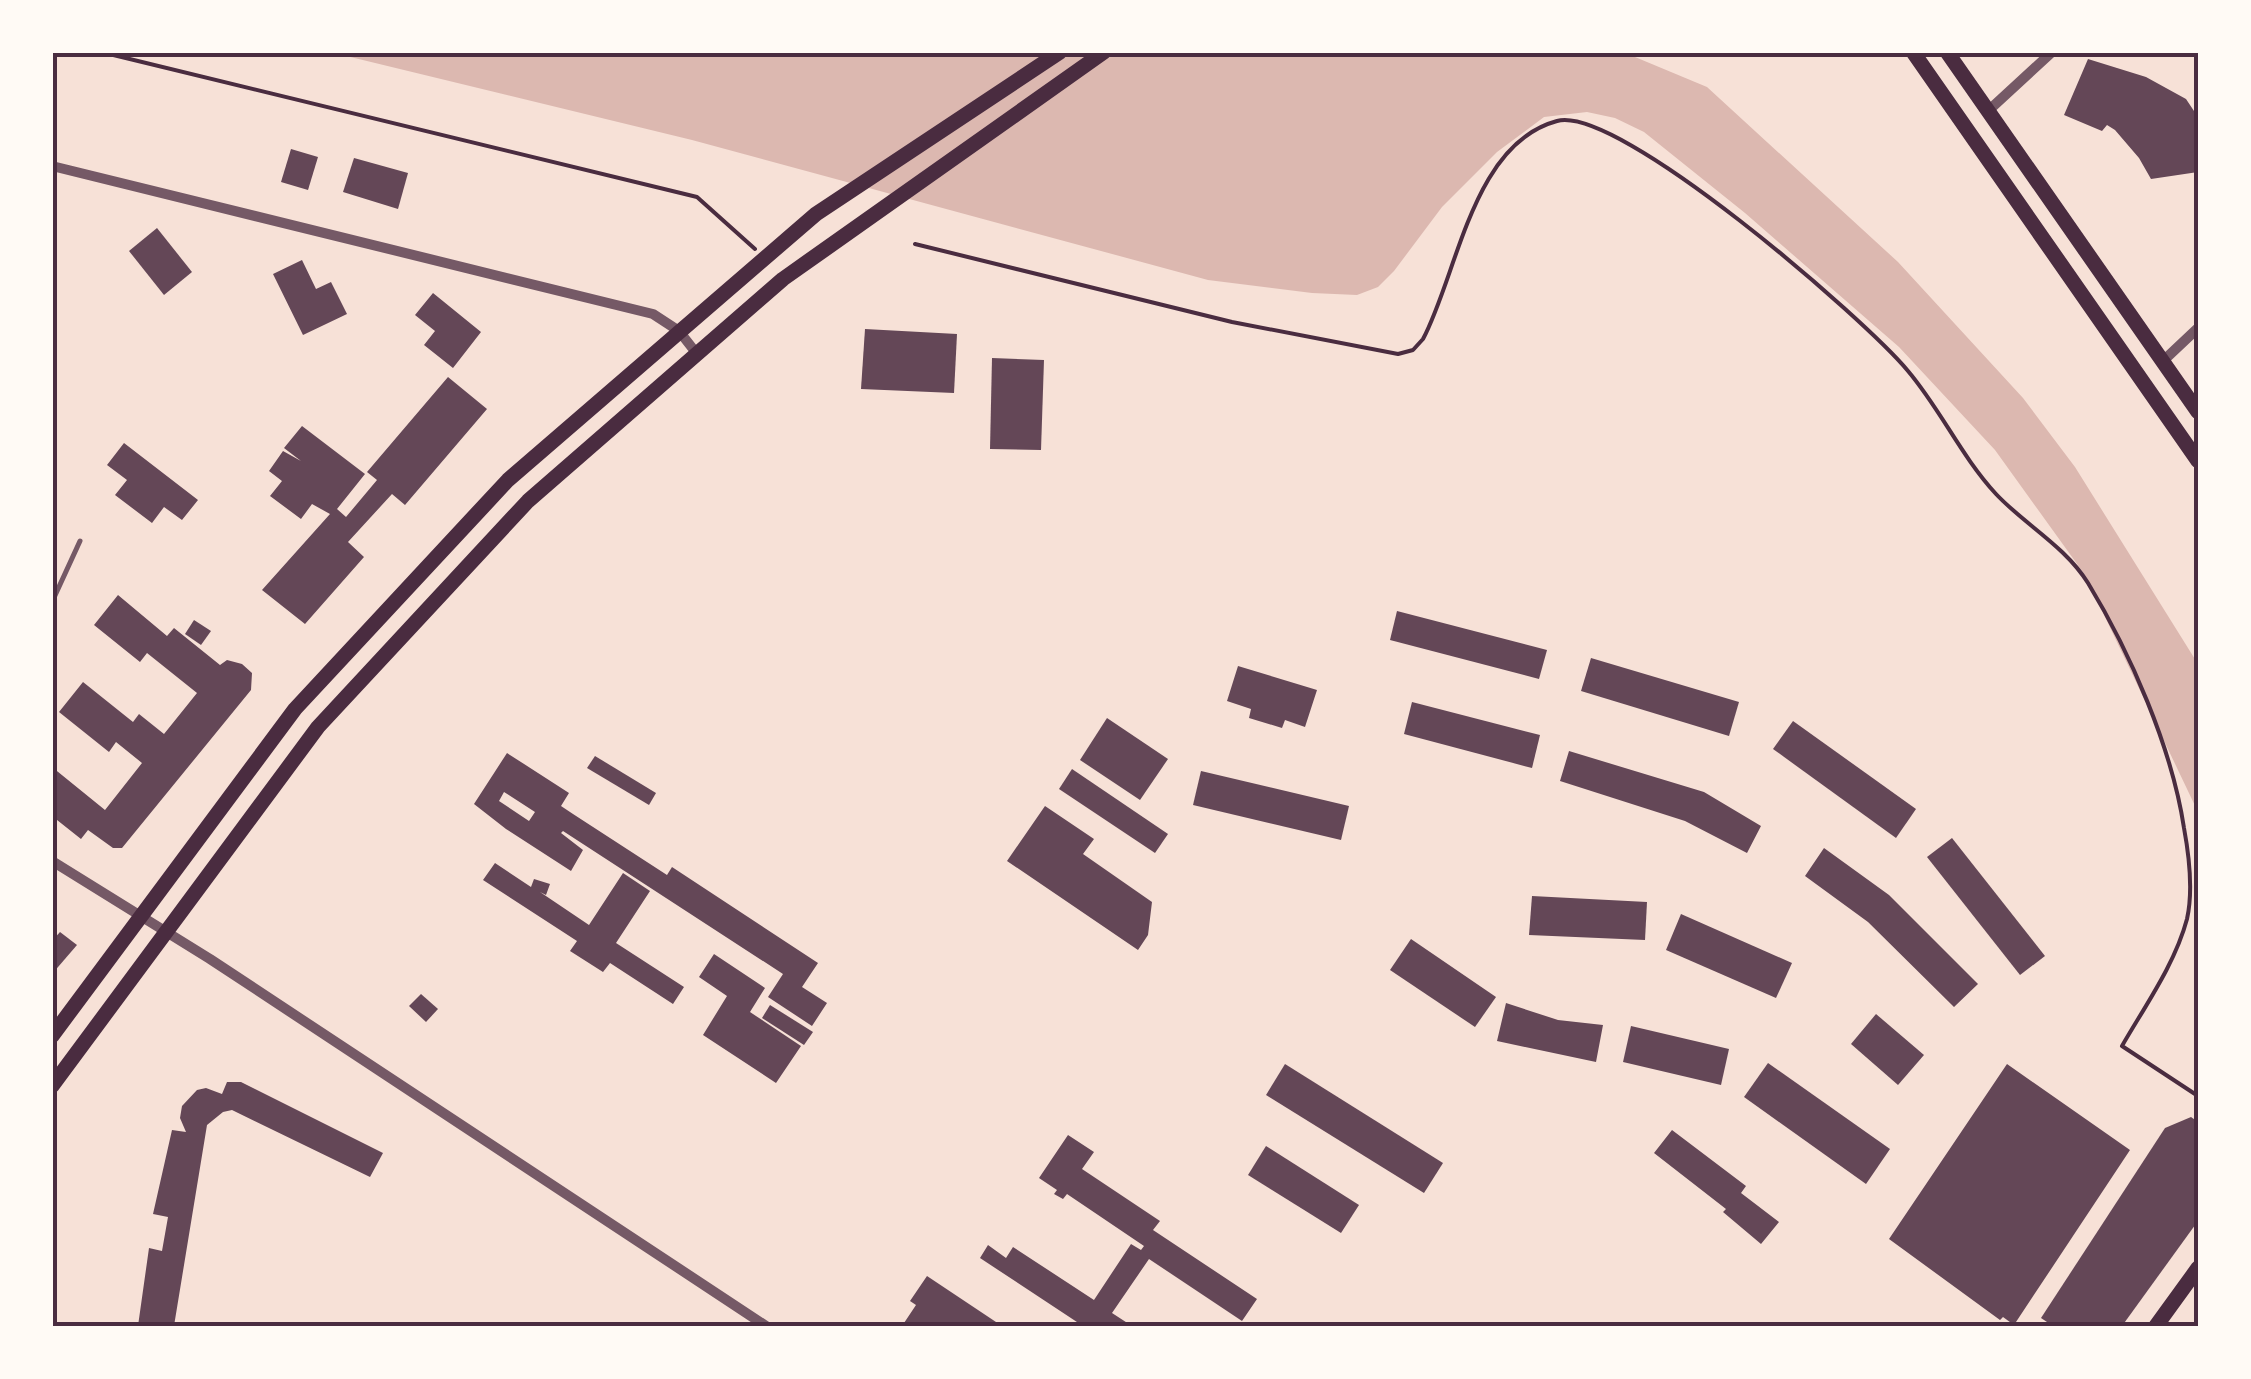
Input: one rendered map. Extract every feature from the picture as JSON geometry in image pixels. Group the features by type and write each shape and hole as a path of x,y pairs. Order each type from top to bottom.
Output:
{"main road":[{"path":"52,1036 295,709 508,480 816,214 1060,52"},
{"path":"52,1086 331,713 528,501 783,279 1104,52"},
{"path":"1913,52 2198,460"},
{"path":"1946,52 2198,412"},
{"path":"2156,1326 2198,1268"}],"street":[{"path":"1988,112 2052,52"},
{"path":"52,166 653,314 679,331 697,354"},
{"path":"2163,361 2198,328"},
{"path":"52,861 167,931 766,1326"}],"lane":[{"path":"52,602 80,541"}],"path":[{"path":"102,52 697,197 764,257"},
{"path":"916,244 1232,322 1398,354 1413,350 1423,339 1479,196 1495,169 1518,143 1558,120 1577,120 1610,134 1667,170 1757,233 1844,304 1907,370 1948,424 1960,451 1997,496 2053,544 2085,579 2143,696 2170,766 2184,828 2189,889 2187,916 2174,955 2122,1046 2198,1096"}],"shaded area":[{"path":"1623,52 1707,87 1898,262 2023,398 2075,467 2198,664 2198,812 2085,575 1995,450 1899,347 1745,213 1644,132 1615,118 1587,112 1544,117 1497,152 1442,207 1378,287 1357,295 1312,293 1208,280 692,140 334,53"}],"building":[{"path":"2088,59 2146,77 2186,99 2198,117 2198,172 2151,179 2115,130 2107,125 2102,131 2064,115"},
{"path":"291,149 318,157 308,190 281,182"},
{"path":"354,158 408,173 398,209 343,192"},
{"path":"157,228 192,272 164,295 129,251"},
{"path":"302,260 316,289 331,282 347,314 303,335 273,274"},
{"path":"433,293 481,332 453,368 424,345 435,331 415,315"},
{"path":"865,329 957,334 954,393 861,389"},
{"path":"992,358 1044,360 1041,450 990,449"},
{"path":"448,377 487,409 405,505 392,494 348,542 364,557 305,624 262,590 330,514 312,504 301,519 270,496 282,481 269,471 283,451 301,461 284,448 302,426 365,474 337,509 346,517 377,480 367,472"},
{"path":"124,443 198,500 182,520 164,507 152,523 115,495 127,480 107,465"},
{"path":"118,595 167,636 174,628 220,665 227,660 242,664 252,673 251,690 122,848 113,848 88,830 81,839 52,816 52,767 105,810 142,763 116,742 109,752 59,712 83,682 133,722 139,714 164,734 197,693 147,653 140,662 94,625"},
{"path":"1397,611 1547,650 1539,679 1390,640"},
{"path":"194,620 211,631 201,645 185,634"},
{"path":"1591,658 1739,702 1729,736 1581,691"},
{"path":"1238,666 1317,690 1305,727 1285,720 1282,728 1249,718 1251,709 1227,701"},
{"path":"1412,702 1540,735 1532,768 1404,734"},
{"path":"1107,718 1168,759 1140,800 1080,760"},
{"path":"1793,721 1916,809 1896,838 1773,749"},
{"path":"1569,751 1704,792 1761,826 1747,853 1685,821 1560,781"},
{"path":"507,753 569,793 561,806 667,875 672,867 818,963 802,987 827,1003 812,1026 768,997 783,974 563,831 583,850 571,871 474,804","holes":["504,792 535,812 529,821 499,801"]},
{"path":"595,756 656,793 649,805 587,768"},
{"path":"1072,769 1168,834 1155,853 1059,789"},
{"path":"1201,771 1349,806 1341,840 1193,805"},
{"path":"1045,806 1094,839 1083,854 1152,902 1148,935 1138,950 1007,861"},
{"path":"1952,838 2045,956 2020,975 1927,857"},
{"path":"1824,848 1889,895 1978,984 1954,1007 1868,922 1805,876"},
{"path":"495,863 531,887 534,879 550,884 546,895 540,892 589,925 623,873 650,891 616,943 684,987 673,1004 610,963 603,972 570,951 577,941 483,880"},
{"path":"1532,896 1647,902 1645,940 1529,935"},
{"path":"1681,914 1792,963 1776,998 1666,950"},
{"path":"60,932 77,945 52,974 52,941"},
{"path":"1411,939 1496,997 1475,1027 1390,970"},
{"path":"714,954 765,988 750,1012 801,1046 776,1083 703,1035 727,996 699,977"},
{"path":"421,994 438,1009 426,1022 409,1006"},
{"path":"1506,1003 1558,1020 1603,1025 1596,1062 1497,1041"},
{"path":"770,1005 813,1032 804,1045 762,1018"},
{"path":"1876,1014 1924,1055 1898,1085 1851,1044"},
{"path":"1631,1026 1729,1049 1721,1085 1623,1062"},
{"path":"1768,1063 1890,1149 1866,1184 1744,1097"},
{"path":"1285,1064 1443,1163 1424,1193 1266,1095"},
{"path":"2007,1064 2130,1150 2014,1325 2003,1317 2000,1320 1889,1239"},
{"path":"227,1082 241,1082 383,1153 370,1177 232,1110 223,1112 207,1125 174,1326 138,1326 149,1248 162,1251 168,1217 153,1214 172,1130 186,1132 180,1118 182,1106 197,1090 206,1088 222,1094"},
{"path":"2191,1117 2198,1122 2198,1221 2122,1326 2053,1326 2041,1318 2165,1128"},
{"path":"1672,1130 1746,1186 1741,1193 1779,1222 1761,1244 1723,1212 1726,1209 1654,1153"},
{"path":"1068,1135 1094,1152 1082,1169 1160,1221 1153,1230 1257,1299 1242,1321 1149,1259 1112,1313 1132,1326 1083,1326 980,1258 988,1245 1006,1258 1013,1247 1094,1300 1131,1244 1141,1250 1144,1246 1067,1194 1063,1199 1054,1194 1057,1190 1039,1178"},
{"path":"1266,1146 1359,1205 1341,1233 1248,1175"},
{"path":"927,1276 1002,1326 902,1326 916,1305 910,1301"}]}
